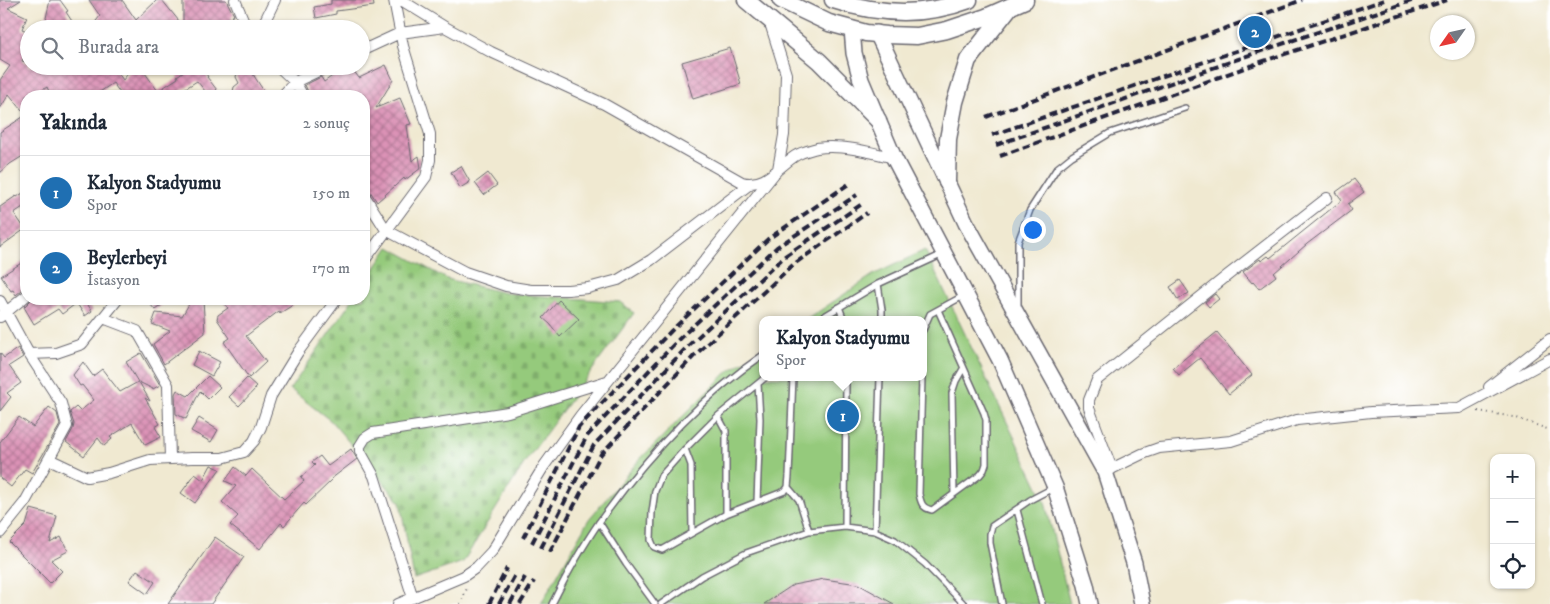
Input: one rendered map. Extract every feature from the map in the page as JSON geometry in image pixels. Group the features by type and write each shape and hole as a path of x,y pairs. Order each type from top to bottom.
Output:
{"main road":[{"path":"746,0 768,16 819,61 878,120"},
{"path":"781,0 829,23 866,33 917,36 947,30 986,18 1018,3"},
{"path":"833,0 887,12 920,12 949,7 969,0"},
{"path":"947,182 948,139 955,102 968,60 1018,3"},
{"path":"852,29 857,6"},
{"path":"874,10 877,33"}],"street":[{"path":"235,0 243,20"},
{"path":"265,20 275,0"},
{"path":"370,253 426,177 430,160 430,134 400,33 394,0"},
{"path":"401,0 491,52 604,104 742,182 750,184 760,182 797,154 819,148 854,148 894,158"},
{"path":"398,604 464,576 482,562 492,551 544,466 580,416 778,169 784,135 786,74 768,16"},
{"path":"370,47 400,33 445,26"},
{"path":"852,29 854,53 861,80 894,158 1000,360 1055,487 1086,585 1087,603"},
{"path":"877,33 966,223 1109,470"},
{"path":"288,75 300,90"},
{"path":"288,90 295,82 310,75"},
{"path":"370,205 386,230 464,272 506,286 531,290 568,290 588,288 618,280 651,260 750,184"},
{"path":"1142,604 1134,563 1109,470 1089,408 1089,400 1097,380 1327,198"},
{"path":"0,301 3,315 61,403 67,426 24,502 0,533"},
{"path":"3,315 20,301"},
{"path":"28,354 56,352 82,344 113,305"},
{"path":"49,459 86,477 109,473 150,460 222,458 244,452 254,441 280,381 332,305"},
{"path":"103,318 137,331 168,385 170,459"},
{"path":"1464,405 1550,339"},
{"path":"1109,470 1159,448 1231,441 1297,420 1464,405 1550,359"},
{"path":"413,598 374,476 360,451 360,446 365,438 373,433 508,412 608,380"}],"lane":[{"path":"1018,314 1018,242 1030,210 1057,168 1072,156 1110,133 1185,108"},
{"path":"824,316 878,284 944,253"},
{"path":"878,284 882,316"},
{"path":"927,321 930,314 966,295"},
{"path":"839,307 842,316"},
{"path":"922,381 919,494 921,504 926,509 932,510 980,474 986,464 986,420 938,310"},
{"path":"552,604 599,522 642,468 686,420 743,369 759,358"},
{"path":"954,494 952,393 963,369"},
{"path":"761,381 718,416 661,476 655,491 652,512 651,540 654,547 662,550 726,514 786,491 788,487 793,381"},
{"path":"845,527 846,381"},
{"path":"874,531 880,381"},
{"path":"757,502 760,419 758,384"},
{"path":"718,416 726,431 726,514"},
{"path":"685,449 691,465 692,532"},
{"path":"788,487 799,500 809,531"},
{"path":"1002,604 990,544 992,526 1030,500 1055,487"},
{"path":"1017,510 1042,604"},
{"path":"599,522 655,604"},
{"path":"661,604 702,576 746,553 809,531 845,527 874,531 895,540 925,564 964,604"}],"path":[{"path":"1464,405 1514,417 1550,430"}],"green space":[{"path":"389,247 447,279 505,293 621,302 634,313 525,462 463,562 414,579 400,502 331,421 290,389 349,305 370,305 370,275"},
{"path":"925,250 1045,502 1070,604 541,604 589,519 640,459 725,374 759,352 759,381 927,381 927,316 812,316 873,275"}],"building":[{"path":"0,0 21,0 8,8 27,17 26,20 20,20 20,75 119,75 123,80 127,75 146,75 157,90 118,90 113,83 103,90 48,90 47,87 43,90 20,90 20,108 9,94 0,109 0,80 10,66 0,60"},
{"path":"50,0 60,0 68,11 66,12 71,20 47,20 46,18"},
{"path":"89,0 122,0 136,20 97,20 100,16"},
{"path":"157,0 162,0 178,20 136,20"},
{"path":"183,0 226,0 234,15 231,17 233,20 183,20"},
{"path":"331,0 373,0 374,6 336,11 336,14 316,18 314,7 331,4"},
{"path":"730,48 741,84 693,99 682,62"},
{"path":"386,65 393,80 376,108 400,98 411,124 407,125 412,161 419,156 421,168 405,180 404,178 377,202 370,191 370,90 307,90 305,85 321,77 324,82 334,75 357,75 359,78 370,75 370,73"},
{"path":"178,75 207,75 217,90 204,90 197,81 183,90 160,90 178,78"},
{"path":"236,75 254,75 263,90 233,90 239,83"},
{"path":"20,119 20,158 0,173 0,132"},
{"path":"461,166 470,182 460,188 451,172"},
{"path":"488,173 497,185 484,195 475,183"},
{"path":"1354,179 1364,192 1348,204 1352,210 1307,244 1274,273 1276,276 1259,289 1252,283 1243,272 1260,259 1261,261 1268,256 1270,258 1342,200 1336,192"},
{"path":"20,195 20,209 14,213 20,222 20,233 0,247 0,207"},
{"path":"20,264 20,292 16,295 13,290 11,291 1,276"},
{"path":"1180,280 1189,293 1178,300 1170,287"},
{"path":"1215,294 1219,299 1209,307 1205,302"},
{"path":"559,300 579,319 560,337 543,318"},
{"path":"26,305 74,305 62,314 58,309 34,324 24,307"},
{"path":"78,305 88,305 92,311 85,316"},
{"path":"151,305 162,305 155,310"},
{"path":"188,305 203,305 205,333 164,364 153,344 170,331 152,324 156,313 182,316"},
{"path":"226,305 293,305 280,313 279,311 246,336 266,362 249,378 224,342 230,338 217,319 218,315 228,308"},
{"path":"1217,332 1252,375 1229,394 1200,358 1179,375 1173,368"},
{"path":"18,348 23,357 9,366 21,383 7,393 11,397 0,411 0,353 4,358"},
{"path":"199,351 220,362 212,376 192,365"},
{"path":"141,353 160,385 153,389 139,382 150,401 145,398 160,424 155,427 161,437 145,445 132,423 110,437 112,439 104,446 98,438 84,456 66,442 74,424 70,412 76,407 80,411 94,400 82,385 80,386 73,375 83,362 93,376 102,369 120,392 138,382 126,362"},
{"path":"208,376 220,387 208,399 200,391 186,419 176,414 175,394 177,390 188,396"},
{"path":"247,378 257,387 239,406 229,397"},
{"path":"49,407 57,413 60,425 32,473 25,469 11,487 0,478 0,442 19,417 33,427"},
{"path":"199,418 218,430 211,442 191,431"},
{"path":"351,449 357,459 331,479 306,505 304,503 284,526 281,523 260,549 230,525 238,516 222,502 236,486 225,481 235,467 246,476 252,469 284,499 304,481 301,477 315,465 312,462 320,456 328,466"},
{"path":"211,465 220,469 195,503 181,493 195,474 203,480"},
{"path":"31,509 57,516 50,543 61,537 68,551 51,560 62,571 50,583 9,542 26,525"},
{"path":"215,537 244,557 211,604 168,604"},
{"path":"137,570 155,582 147,594 129,581"},
{"path":"824,579 858,584 894,604 764,604 793,585"}],"railway":[{"path":"986,117 1302,0"},
{"path":"992,135 1384,0"},
{"path":"996,145 1258,52 1414,0"},
{"path":"1000,156 1261,62 1447,0"},
{"path":"523,538 579,427 671,331 768,239 850,183"},
{"path":"532,543 587,436 679,339 777,247 857,195"},
{"path":"541,548 594,445 687,347 785,256 862,204"},
{"path":"550,552 601,454 695,355 794,264 867,213"},
{"path":"489,604 507,568"},
{"path":"499,604 516,573"},
{"path":"510,604 525,577"},
{"path":"520,604 534,581"}],"place":[{"name":"Beylerbeyi","path":"1255,32"},
{"name":"Kalyon Stadyumu","path":"843,416"}]}
